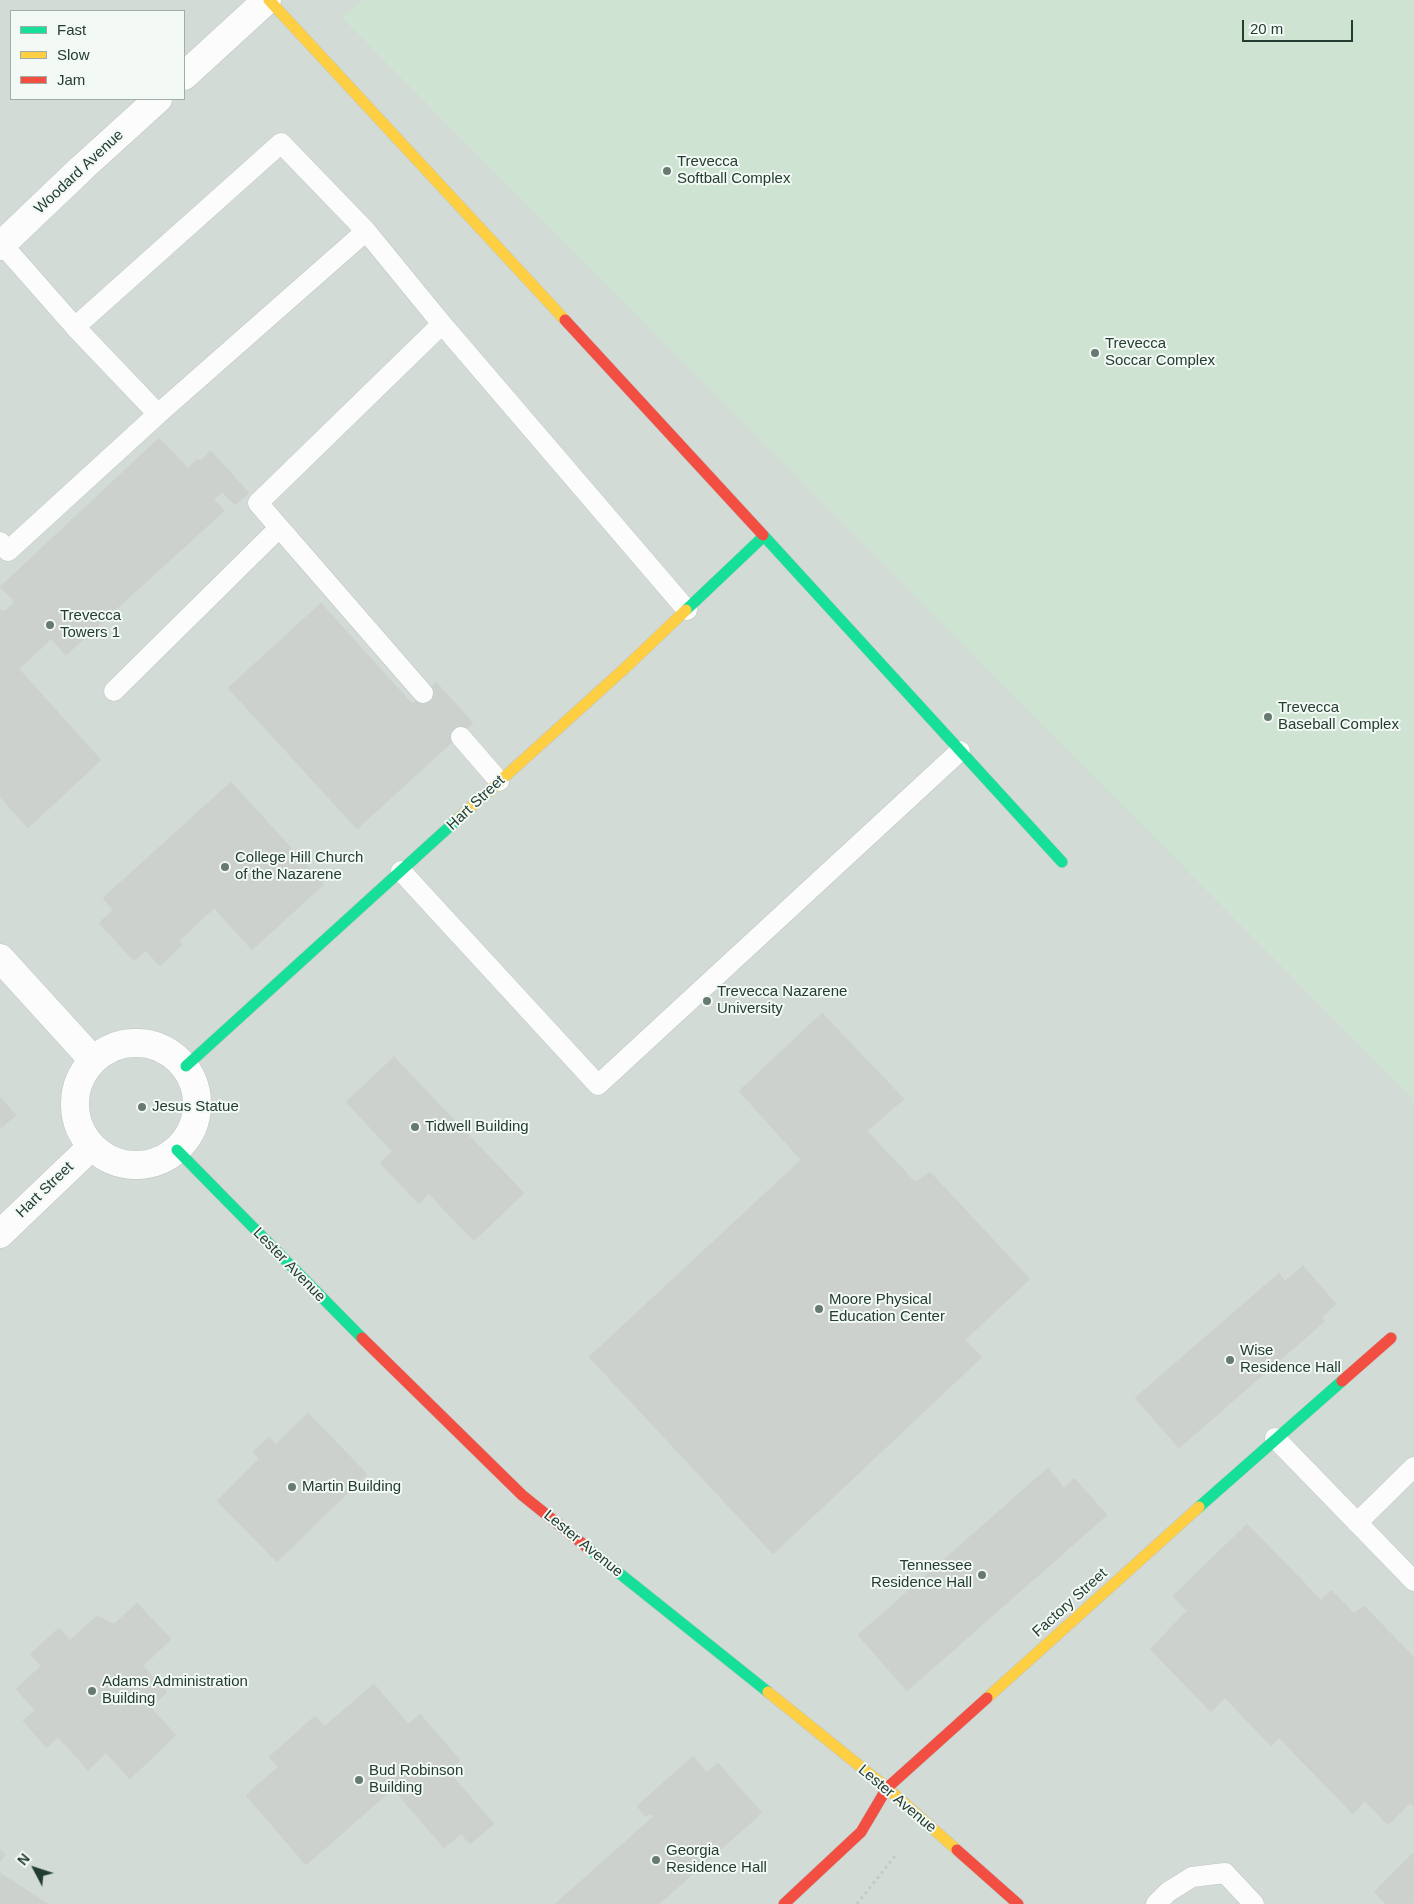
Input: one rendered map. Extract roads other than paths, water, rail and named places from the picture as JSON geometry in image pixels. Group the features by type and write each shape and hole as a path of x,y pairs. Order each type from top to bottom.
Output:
{"street":[{"path":"185,75 268,0 764,536 1062,862"},
{"name":"Woodard Avenue","path":"1,245 157,100"},
{"name":"Hart Street","path":"186,1066 614,678 764,536"},
{"path":"0,958 93,1060"},
{"path":"128,1043 149,1044 167,1051 186,1066 193,1080 197,1099 196,1117 189,1135 178,1150 161,1160 143,1165 124,1165 106,1158 91,1147 80,1131 75,1112 77,1089 82,1076 93,1060 109,1048 128,1043"},
{"name":"Hart Street","path":"0,1234 91,1147"},
{"name":"Lester Avenue","path":"178,1150 329,1306 522,1495 887,1788 1018,1904"},
{"name":"Factory Street","path":"784,1904 861,1832 887,1788 1275,1438 1391,1338"}],"lane":[{"path":"76,328 281,143 366,231 442,324 686,610"},
{"path":"0,542 8,551 158,414 366,231"},
{"path":"1,245 76,328 158,414"},
{"path":"422,694 258,504 442,324"},
{"path":"114,691 278,528"},
{"path":"461,737 499,781"},
{"path":"401,871 598,1085 960,751"},
{"path":"1275,1438 1414,1581"},
{"path":"1357,1523 1414,1467"},
{"path":"1156,1904 1168,1892 1192,1877 1225,1873 1254,1904"}],"place":[{"name":"Trevecca Softball Complex","path":"667,171"},
{"name":"Trevecca Soccar Complex","path":"1095,353"},
{"name":"Trevecca Towers 1","path":"50,625"},
{"name":"Trevecca Baseball Complex","path":"1268,717"},
{"name":"College Hill Church of the Nazarene","path":"225,867"},
{"name":"Trevecca Nazarene University","path":"707,1001"},
{"name":"Jesus Statue","path":"142,1107"},
{"name":"Tidwell Building","path":"415,1127"},
{"name":"Moore Physical Education Center","path":"819,1309"},
{"name":"Wise Residence Hall","path":"1230,1360"},
{"name":"Martin Building","path":"292,1487"},
{"name":"Tennessee Residence Hall","path":"982,1575"},
{"name":"Adams Administration Building","path":"92,1691"},
{"name":"Bud Robinson Building","path":"359,1780"},
{"name":"Georgia Residence Hall","path":"656,1860"}]}
